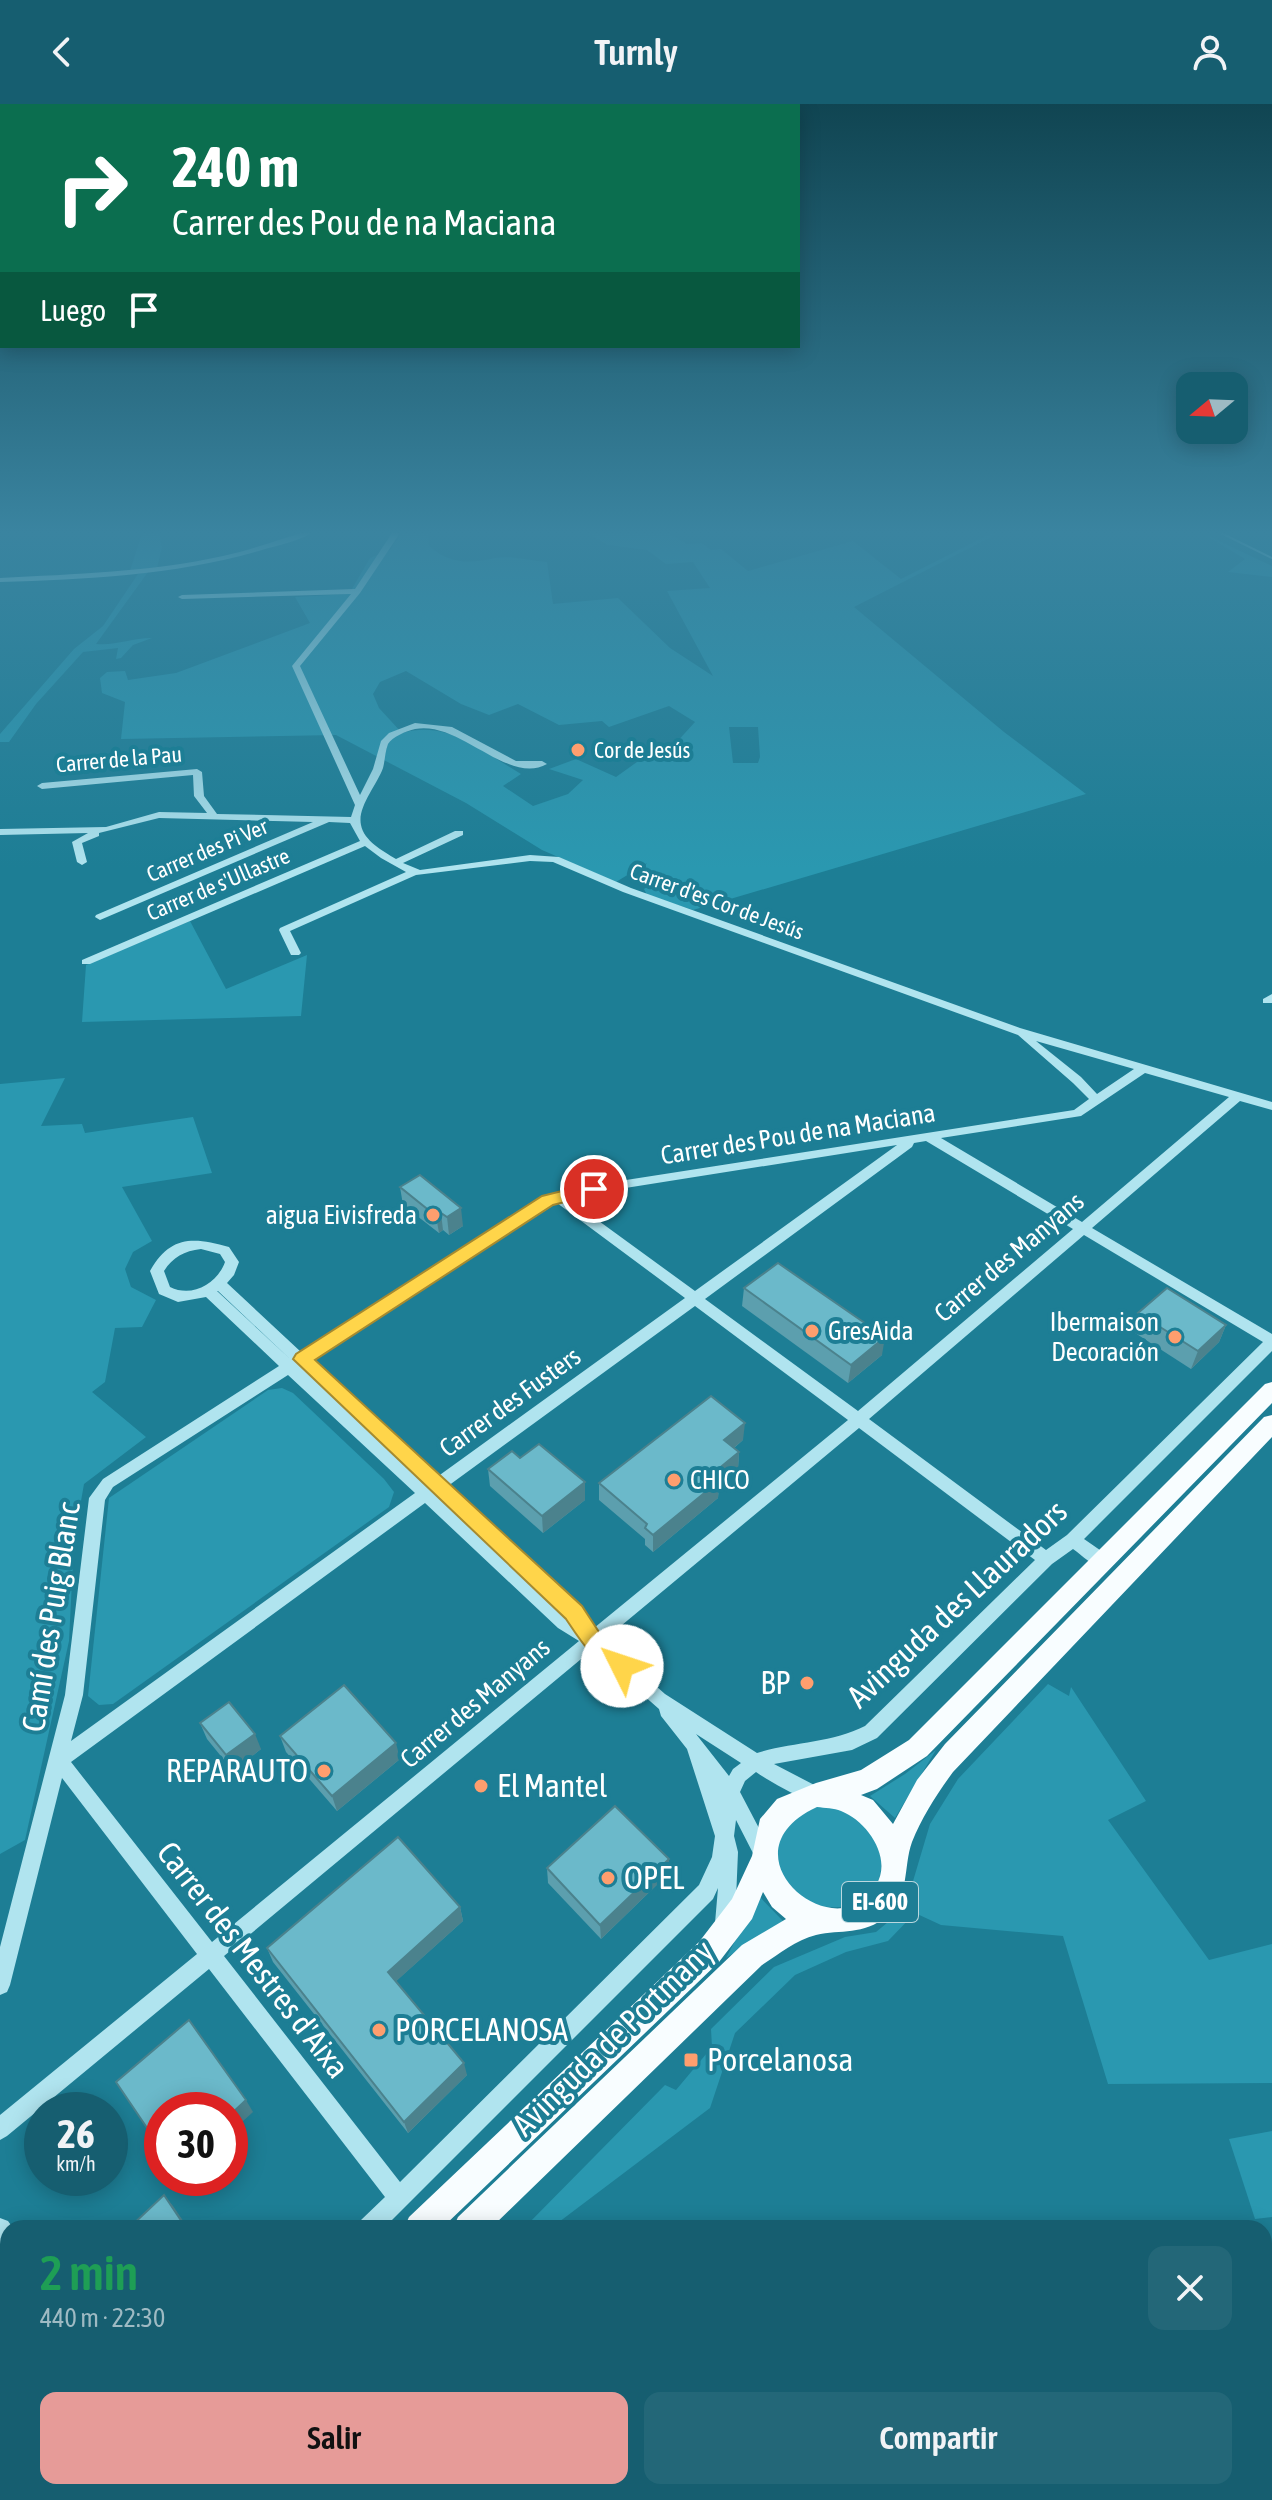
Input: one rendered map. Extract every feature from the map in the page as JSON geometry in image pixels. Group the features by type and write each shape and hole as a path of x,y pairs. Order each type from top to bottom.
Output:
{"main road":[{"path":"428,2220 723,1935 742,1909 763,1856 769,1826 777,1815 799,1799 868,1780 918,1748 1272,1390"},
{"name":"EI-600","path":"894,1856 913,1807 947,1760 1272,1423"},
{"name":"EI-600","path":"763,1856 773,1886 781,1898 806,1916 820,1920 855,1919 875,1907 893,1878 891,1842 876,1817 852,1801 820,1795"},
{"name":"Avinguda de Portmany","path":"477,2220 752,1955 784,1934 820,1920"}],"street":[{"path":"313,645 296,666 360,805"},
{"path":"415,872 366,842 357,831 354,820 378,769 384,743 392,735 415,726 449,729 514,764 542,764"},
{"name":"Carrer de la Pau","path":"42,786 197,772 199,796 214,816"},
{"path":"82,862 77,842 159,815 354,820"},
{"name":"Carrer des Pi Ver","path":"100,917 328,819"},
{"path":"0,832 107,830"},
{"path":"397,862 459,833"},
{"name":"Carrer de s'Ullastre","path":"86,962 366,842"},
{"name":"Carrer d'es Cor de Jesús","path":"295,953 284,930 415,872 530,858 555,859 627,890 1016,1031 1238,1096 1269,1101"},
{"path":"1016,1031 1077,1080 1097,1101"},
{"name":"Carrer des Pou de na Maciana","path":"101,1490 533,1209 558,1197 1077,1113 1144,1068"},
{"name":"Carrer des Manyans","path":"0,2129 214,1956 591,1639 858,1420 1238,1096"},
{"path":"931,1138 1272,1342"},
{"name":"Carrer des Fusters","path":"59,1760 913,1141"},
{"path":"843,1151 861,1160 868,1172"},
{"path":"558,1197 1046,1559"},
{"path":"212,1245 221,1248 231,1261 231,1269 215,1288 183,1296 163,1288 157,1271 161,1262 179,1249 212,1245"},
{"path":"215,1288 431,1489 560,1619 591,1639 659,1700 755,1762 820,1795"},
{"name":"Avinguda des Llauradors","path":"755,1762 799,1750 852,1742 871,1732 1046,1559 1073,1540 1272,1342"},
{"name":"Camí des Puig Blanc","path":"0,1985 74,1695 97,1498 101,1490"},
{"path":"1073,1540 1104,1562"},
{"path":"659,1700 731,1792 763,1856"},
{"path":"694,1745 726,1840 730,1866 723,1935"},
{"name":"Carrer des Mestres d'Aixa","path":"59,1760 399,2198"},
{"path":"377,2220 693,1907 715,1874 726,1840 731,1792 739,1775 755,1762"}],"shaded area":[{"path":"79,645 134,645 116,659 118,648 83,652 36,704 9,742 0,742 0,734"},
{"path":"252,645 667,645 713,676 696,645 899,645 1004,732 1086,794 693,910 647,895 644,889 657,879 642,869 647,863 616,882 542,850 466,803 336,735 121,739 125,702 102,693 100,678 107,672 125,671 128,680 176,673","holes":["406,671 461,704 489,715 518,704 559,725 602,721 609,727 669,706 695,722 674,745 673,761 666,761 658,747 616,777 576,759 549,769 583,780 568,794 533,806 503,786 521,774 450,734 435,730 402,733 379,708 373,694 380,682","729,727 758,727 758,763 733,763"]},
{"path":"190,921 226,989 307,955 301,1016 82,1022 86,965"},
{"path":"65,1078 41,1126 82,1124 85,1133 193,1117 212,1173 122,1187 152,1241 133,1252 125,1269 131,1287 156,1300 142,1327 115,1328 105,1382 92,1392 146,1437 84,1484 74,1541 69,1641 25,1840 0,1854 0,1084"},
{"path":"282,1388 293,1393 384,1479 394,1492 389,1507 113,1704 99,1705 88,1696 109,1498 268,1390"},
{"path":"1048,1684 1069,1696 1071,1687 1146,1801 1108,1820 1209,1960 1272,1944 1272,2083 1108,2084 1063,1936 941,1925 915,1913 888,1941 846,1952 795,1975 735,2033 710,2108 562,2220 532,2220 665,2085 676,2090 712,2047 711,2029 774,1967 845,1937 876,1932 905,1908 930,1824 958,1779"},
{"path":"936,1750 895,1818 870,1796 905,1774"},
{"path":"824,1805 855,1816 867,1827 876,1842 881,1866 876,1885 864,1899 846,1906 826,1907 806,1900 790,1887 779,1865 779,1843 788,1826 795,1818"},
{"path":"759,1896 783,1921 726,1958"},
{"path":"1272,2131 1272,2217 1255,2219 1229,2139"}],"building":[{"path":"420,1175 461,1208 447,1217 441,1213 436,1216 400,1187"},
{"path":"778,1263 885,1337 851,1365 744,1288"},
{"path":"1167,1288 1226,1325 1198,1351 1138,1313"},
{"name":"CHICO","path":"711,1396 745,1423 724,1440 739,1452 711,1475 719,1481 653,1535 645,1528 647,1524 599,1483"},
{"path":"539,1444 585,1482 542,1516 488,1469 512,1451 520,1458"},
{"path":"344,1685 396,1743 332,1796 280,1736"},
{"path":"229,1702 255,1734 226,1755 200,1723"},
{"name":"OPEL","path":"615,1806 669,1859 600,1925 547,1868"},
{"name":"PORCELANOSA","path":"398,1837 460,1907 388,1972 464,2063 404,2122 267,1948"},
{"path":"189,2020 240,2092 144,2092 144,2123 128,2100 128,2092 123,2092 116,2082"},
{"path":"165,2196 181,2220 137,2220"}],"place":[{"name":"Cor de Jesús","path":"578,750"},
{"name":"aigua Eivisfreda","path":"433,1215"},
{"name":"GresAida","path":"812,1331"},
{"name":"Ibermaison Decoración","path":"1175,1337"},
{"name":"CHICO","path":"674,1480"},
{"name":"BP","path":"807,1683"},
{"name":"REPARAUTO","path":"324,1771"},
{"name":"El Mantel","path":"481,1786"},
{"name":"OPEL","path":"608,1878"},
{"name":"PORCELANOSA","path":"379,2030"},
{"name":"Porcelanosa","path":"691,2060"}],"route":[{"path":"594,1189 548,1201 302,1359 574,1612 591,1639 622,1666"}]}
